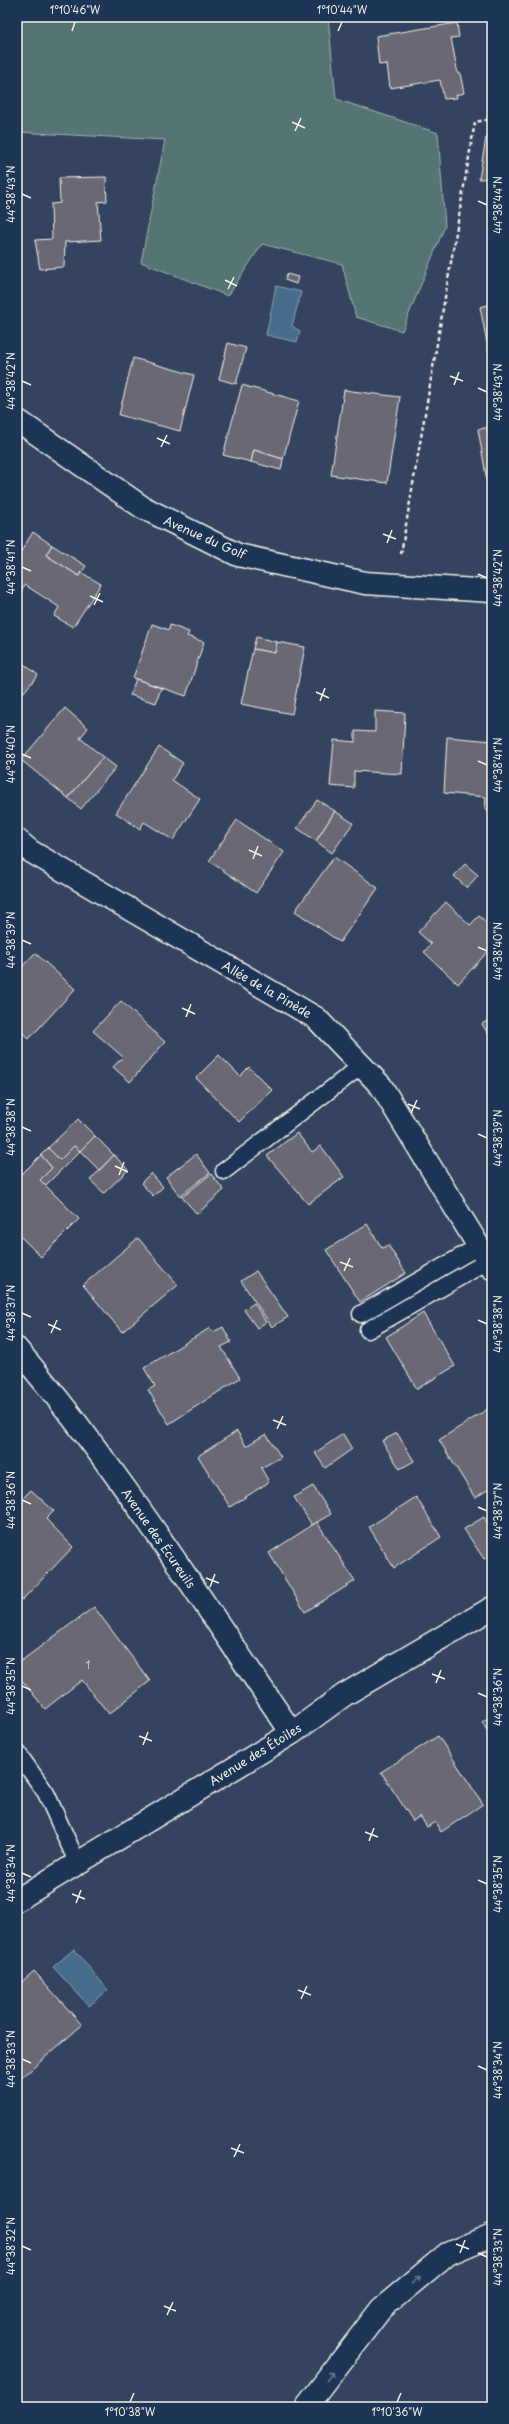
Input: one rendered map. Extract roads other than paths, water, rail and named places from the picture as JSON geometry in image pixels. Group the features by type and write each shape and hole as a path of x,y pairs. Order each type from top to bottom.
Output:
{"street":[{"name":"Avenue du Golf","path":"19,427 142,508 238,554 365,583 492,591"},
{"name":"Allée de la Pinède","path":"17,840 37,855 316,1018 381,1086 486,1258"},
{"name":"Avenue des Écureuils","path":"17,1349 64,1404 150,1522 292,1733"},
{"name":"Avenue des Étoiles","path":"17,1900 292,1733 344,1695 492,1608"},
{"path":"306,2407 381,2309 447,2254 492,2235"}],"lane":[{"path":"224,1171 361,1066"},
{"path":"361,1314 486,1258"},
{"path":"368,1330 486,1258"},
{"path":"17,1752 46,1793 78,1862"}],"water":[{"path":"276,286 301,292 292,326 300,331 297,342 266,335"},
{"path":"74,1949 108,1990 89,2006 53,1967"}]}
